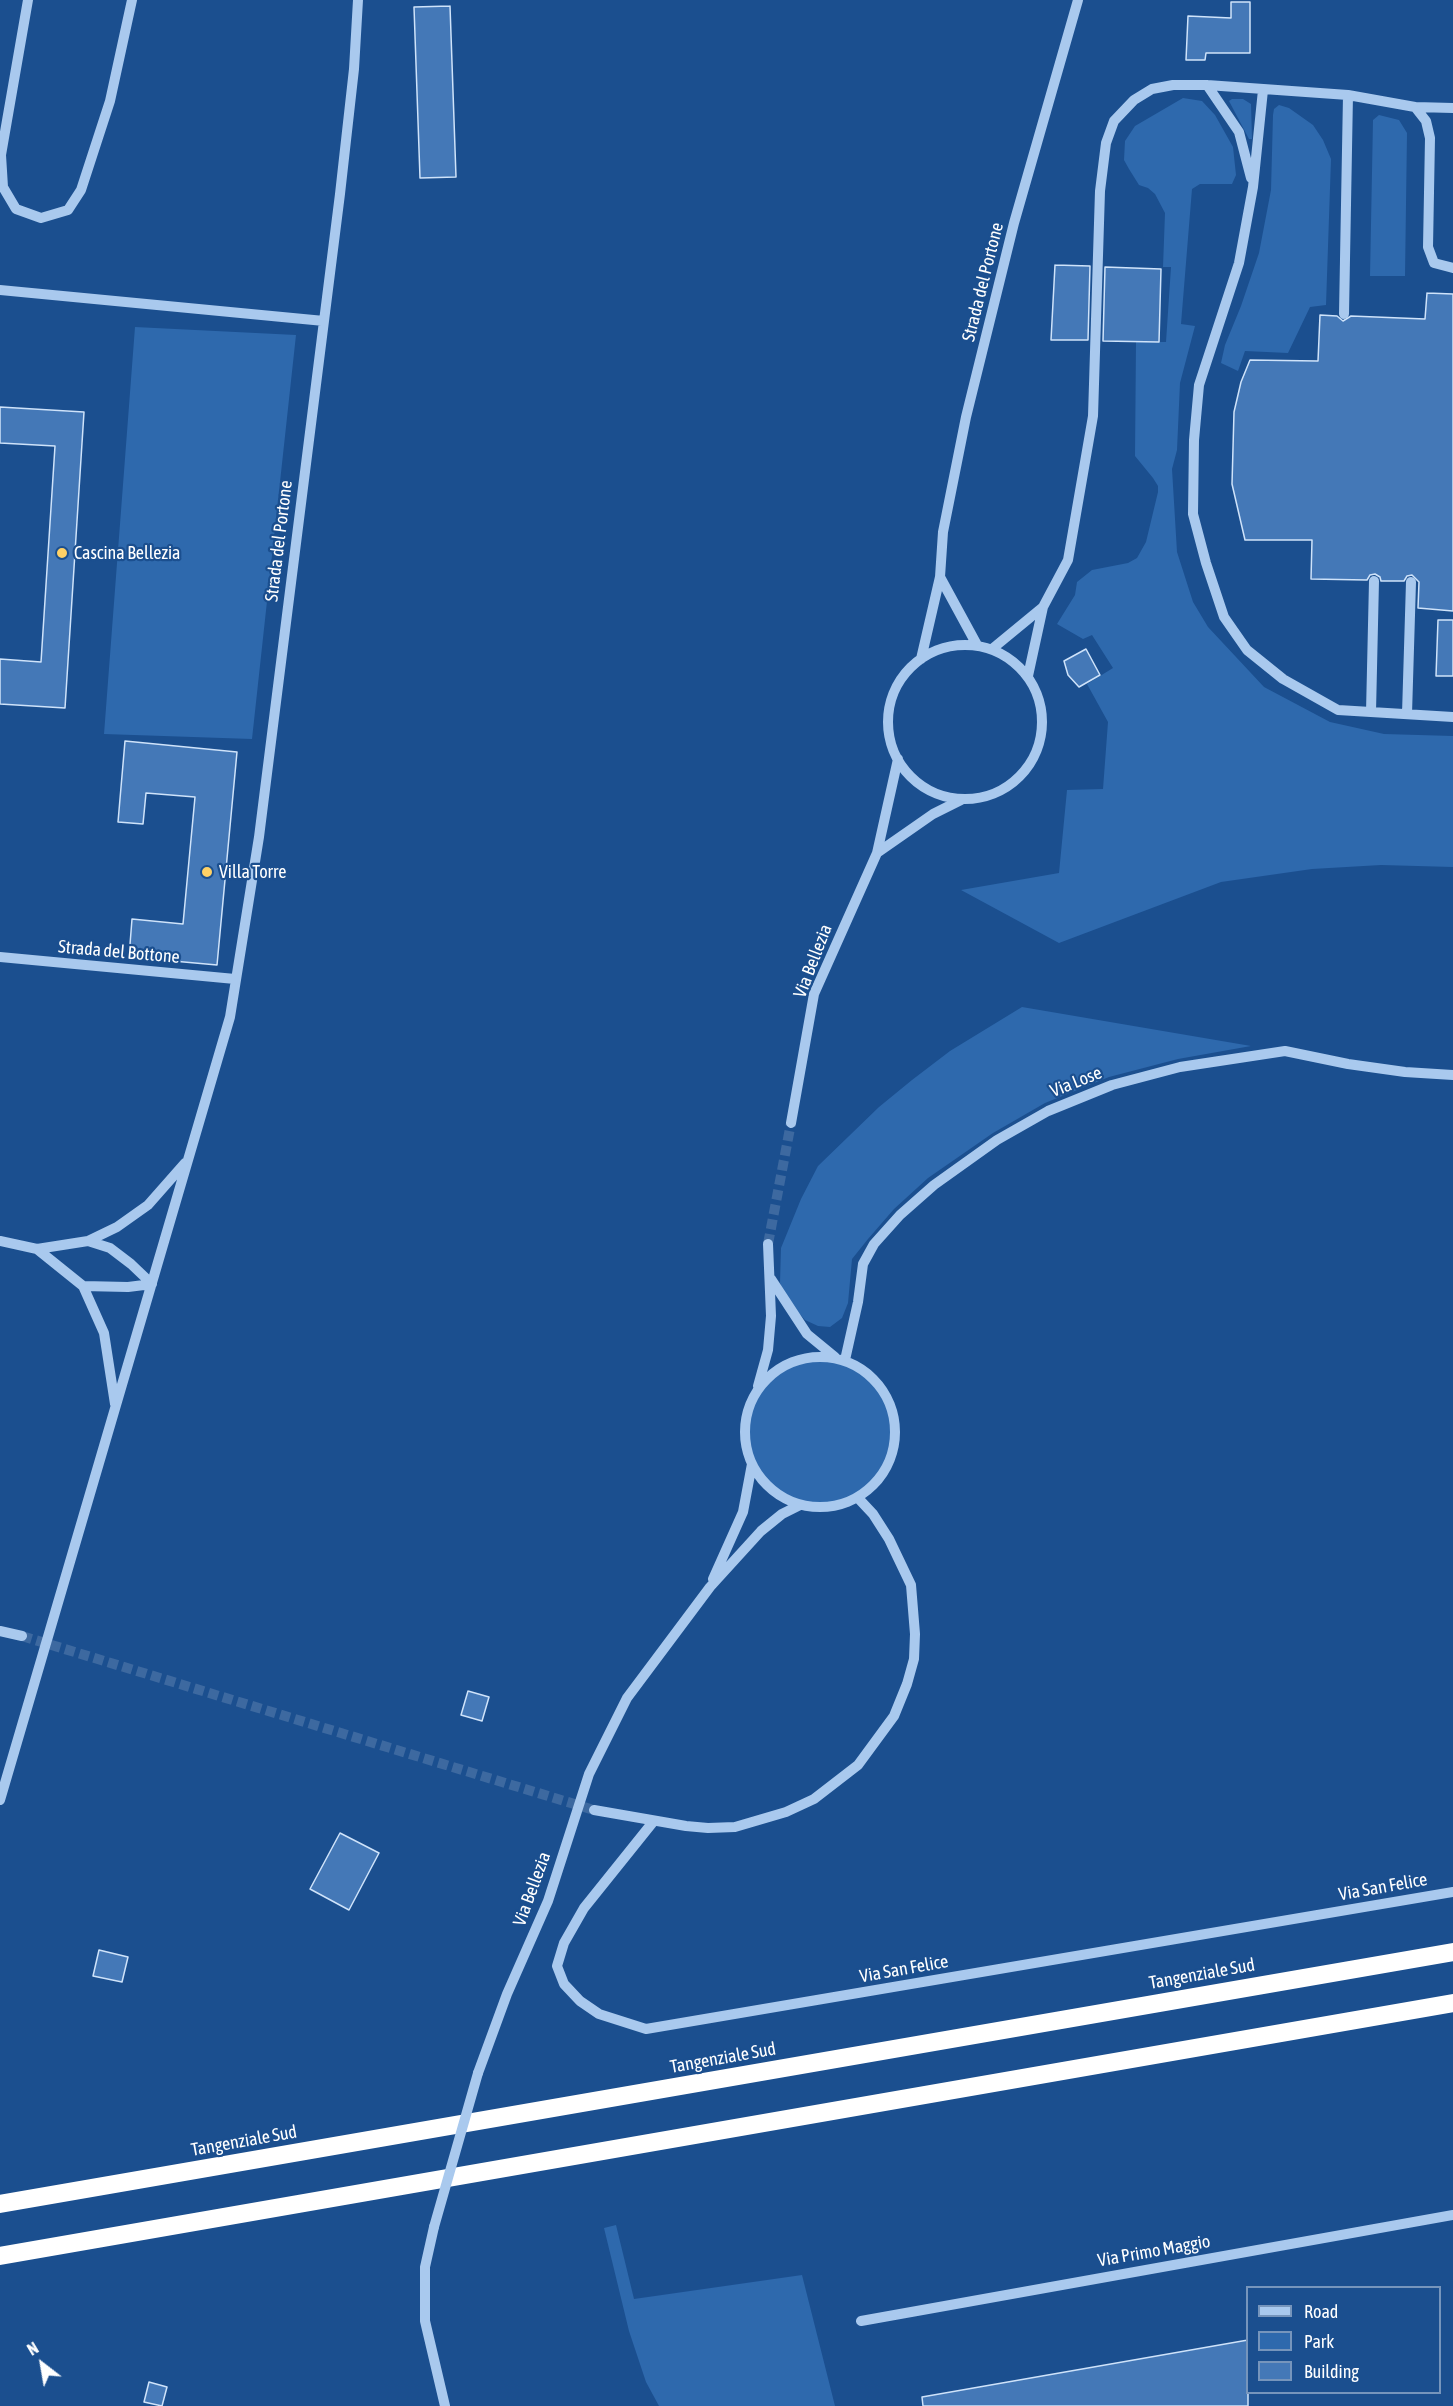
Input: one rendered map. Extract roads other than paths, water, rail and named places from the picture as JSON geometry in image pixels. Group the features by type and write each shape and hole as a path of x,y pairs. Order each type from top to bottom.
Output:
{"highway":[{"name":"Tangenziale Sud","path":"0,2204 1453,1952"},
{"path":"0,2256 1453,2003"}],"street":[{"path":"28,0 1,155 3,187 16,209 41,218 68,210 81,190 110,101 132,0"},
{"name":"Strada del Portone","path":"0,1800 230,1017 259,837 324,321 353,80 358,0"},
{"name":"Strada del Portone","path":"921,659 940,577 943,532 966,417 1014,223 1078,0"},
{"path":"1028,676 1043,607 1068,560 1093,416 1100,191 1106,142 1114,121 1134,100 1152,89 1173,85 1207,85 1348,95 1415,107 1453,108"},
{"path":"1207,85 1239,132 1253,187"},
{"path":"1263,90 1253,187 1239,263 1199,385 1194,440 1193,514 1206,563 1224,617 1247,650 1283,679 1338,710 1453,717"},
{"path":"1344,314 1348,95"},
{"path":"1415,107 1426,121 1430,138 1428,247 1434,263 1453,268"},
{"path":"0,290 324,321"},
{"path":"940,577 976,645"},
{"path":"1371,712 1374,581"},
{"path":"1407,714 1411,582"},
{"path":"992,649 1043,607"},
{"path":"976,645 992,649 1012,660 1028,676 1039,698 1043,723 1039,747 1027,770 1009,787 986,797 961,800 941,796 922,787 907,774 893,752 888,727 891,701 902,677 921,659 944,648 976,645"},
{"name":"Via Bellezia","path":"791,1123 814,993 877,852 898,759"},
{"path":"877,852 933,814 961,800"},
{"name":"Strada del Bottone","path":"0,957 236,979"},
{"name":"Via Lose","path":"841,1359 858,1302 862,1264 874,1245 900,1215 933,1185 998,1140 1048,1111 1112,1085 1168,1070 1252,1054 1285,1051 1348,1064 1405,1072 1453,1075"},
{"path":"0,1241 37,1249 88,1240 117,1227 148,1205 188,1160"},
{"path":"88,1240 110,1248 152,1284"},
{"name":"Via Bellezia","path":"768,1244 771,1279 768,1350 756,1390 746,1413 744,1444 754,1471 766,1486 782,1498 800,1505 829,1507 858,1498 881,1476 890,1460 895,1438 893,1414 887,1396 865,1371 841,1359 807,1334 771,1279"},
{"path":"37,1249 83,1286 105,1333 115,1408"},
{"path":"83,1286 128,1287 152,1284"},
{"name":"Via Bellezia","path":"756,1390 767,1377 781,1367 799,1359 819,1356 841,1359"},
{"name":"Via Bellezia","path":"710,1587 743,1512 752,1464"},
{"path":"594,1810 652,1822 708,1828 735,1827 786,1812 814,1799 858,1765 894,1716 914,1659 915,1634 911,1586 889,1539 873,1514 858,1498"},
{"name":"Via Bellezia","path":"445,2406 425,2321 425,2267 434,2227 478,2073 507,1994 548,1901 589,1774 627,1698 710,1587 761,1531 782,1514 800,1505"},
{"path":"0,1630 22,1636"},
{"name":"Via San Felice","path":"652,1822 584,1908 564,1943 557,1966 564,1984 580,2001 599,2014 646,2029 1453,1892"},
{"name":"Via Primo Maggio","path":"861,2321 1453,2215"}],"tunnel":[{"path":"768,1244 791,1123"},
{"path":"22,1636 594,1810"}],"place":[{"name":"Cascina Bellezia","path":"62,553"},
{"name":"Villa Torre","path":"207,872"}]}
